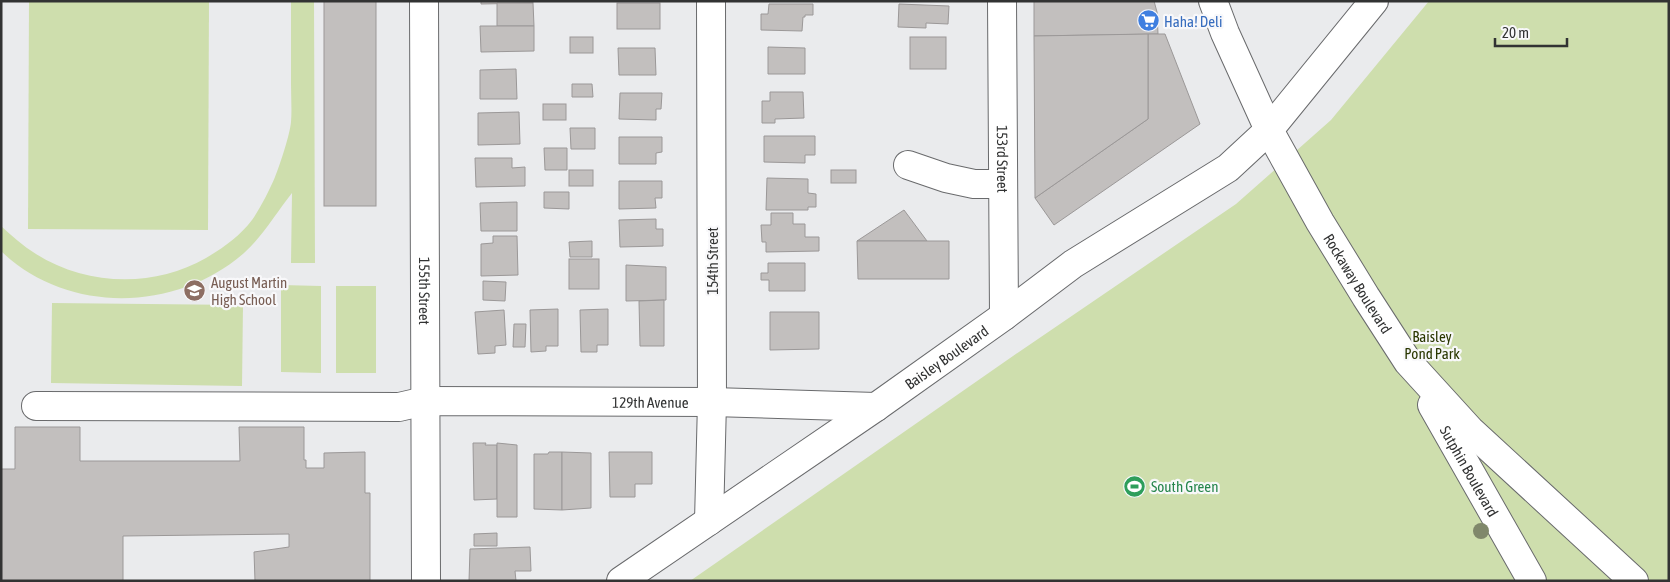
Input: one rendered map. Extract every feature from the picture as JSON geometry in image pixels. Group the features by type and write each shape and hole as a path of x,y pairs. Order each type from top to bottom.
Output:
{"street":[{"name":"155th Street","path":"424,1 426,581"},
{"name":"154th Street","path":"709,521 712,402 711,1"},
{"name":"153rd Street","path":"1002,1 1004,316"},
{"name":"Rockaway Boulevard","path":"1213,1 1269,130 1320,222 1408,362 1470,430 1634,581"},
{"name":"Baisley Boulevard","path":"621,581 876,406 1074,264 1228,168 1269,130 1374,1"},
{"path":"908,165 946,178 974,184 1003,184"},
{"name":"Sutphin Boulevard","path":"1408,362 1532,581"},
{"name":"129th Avenue","path":"36,406 400,407 425,401 712,402 876,406"}],"green space":[{"path":"29,1 209,1 208,230 28,229"},
{"path":"291,1 314,1 315,263 291,263 292,193 263,232 244,253 217,272 187,287 155,295 122,298 89,295 57,287 28,272 1,251 1,226 36,254 56,265 98,277 143,278 165,275 186,268 206,258 237,236 252,220 268,193 289,134 291,122"},
{"name":"Baisley Pond Park","path":"1429,1 1669,1 1669,581 690,581 1013,356 1236,204 1331,120"},
{"path":"281,285 321,286 321,373 281,372"},
{"path":"336,286 376,286 376,373 336,373"},
{"path":"52,303 243,305 242,386 51,383"}],"building":[{"path":"324,1 376,1 376,206 324,206"},
{"path":"481,1 533,1 533,3 481,4"},
{"path":"1034,1 1154,1 1157,12 1158,34 1034,36"},
{"path":"497,3 533,3 534,26 497,26"},
{"path":"617,3 660,3 660,29 617,29"},
{"path":"769,4 813,4 813,15 805,15 803,17 802,31 761,30 761,14 768,14"},
{"path":"899,4 949,6 948,24 926,23 926,28 898,27"},
{"path":"480,26 534,26 534,51 481,52"},
{"path":"1148,34 1165,34 1200,124 1054,225 1035,198 1148,119"},
{"path":"1148,34 1148,119 1035,198 1034,36"},
{"path":"570,37 593,37 593,53 570,53"},
{"path":"910,37 946,37 946,69 910,69"},
{"path":"768,47 805,48 805,74 768,74"},
{"path":"618,48 655,48 656,75 619,75"},
{"path":"516,69 517,99 480,99 480,70"},
{"path":"572,84 592,84 593,97 572,97"},
{"path":"770,92 803,92 804,118 775,119 775,123 762,123 762,101 770,101"},
{"path":"620,93 662,93 661,109 656,109 656,120 619,119"},
{"path":"543,104 566,104 566,120 543,120"},
{"path":"519,112 520,144 478,145 478,113"},
{"path":"570,128 595,128 595,149 571,149"},
{"path":"764,136 815,136 815,155 805,155 805,163 764,162"},
{"path":"619,137 662,137 662,152 656,153 656,164 619,164"},
{"path":"544,148 567,148 567,170 545,170"},
{"path":"475,158 512,158 512,168 525,167 525,186 476,187"},
{"path":"569,170 593,170 593,186 569,186"},
{"path":"831,170 856,170 856,183 831,183"},
{"path":"767,178 808,179 808,193 816,194 816,207 808,207 808,210 766,210"},
{"path":"619,181 662,181 662,198 655,198 656,208 619,209"},
{"path":"544,192 569,192 569,209 544,208"},
{"path":"517,202 517,231 481,231 480,203"},
{"path":"904,210 927,241 857,241"},
{"path":"771,213 793,213 793,224 805,224 805,237 819,237 819,251 766,252 766,242 762,242 761,225 771,225"},
{"path":"656,219 656,229 663,229 663,246 620,247 619,220"},
{"path":"493,236 517,236 518,275 481,276 481,244 493,243"},
{"path":"592,241 592,257 570,257 569,242"},
{"path":"857,241 949,241 949,279 858,279"},
{"path":"569,259 599,259 599,289 569,289"},
{"path":"768,263 805,263 805,291 769,291 769,280 761,280 761,273 768,273"},
{"path":"626,265 666,267 666,300 626,301"},
{"path":"483,281 506,282 505,301 483,300"},
{"path":"664,300 664,346 640,346 639,301"},
{"path":"558,309 558,346 546,346 546,351 531,352 530,310"},
{"path":"608,309 608,345 597,345 597,352 581,352 580,310"},
{"path":"504,310 506,345 495,346 495,353 478,354 475,312"},
{"path":"770,312 819,312 819,349 770,350"},
{"path":"514,324 526,324 525,347 513,347"},
{"path":"15,427 80,427 80,461 240,461 239,427 304,427 304,460 306,460 306,468 324,468 324,453 365,452 365,493 370,493 370,581 255,581 254,552 289,547 289,534 123,536 123,581 1,581 1,469 15,469"},
{"path":"473,443 497,445 497,499 474,500"},
{"path":"497,443 517,445 517,517 497,517"},
{"path":"549,452 562,452 562,510 534,509 534,454 548,454"},
{"path":"562,452 591,453 591,508 562,510"},
{"path":"609,452 652,452 652,484 635,484 635,497 610,497"},
{"path":"497,533 497,546 474,546 474,534"},
{"path":"530,547 531,571 515,571 516,581 469,581 470,549"}],"place":[{"name":"Haha! Deli","path":"1148,21"},
{"name":"August Martin High School","path":"195,291"},
{"name":"South Green","path":"1135,486"}]}
